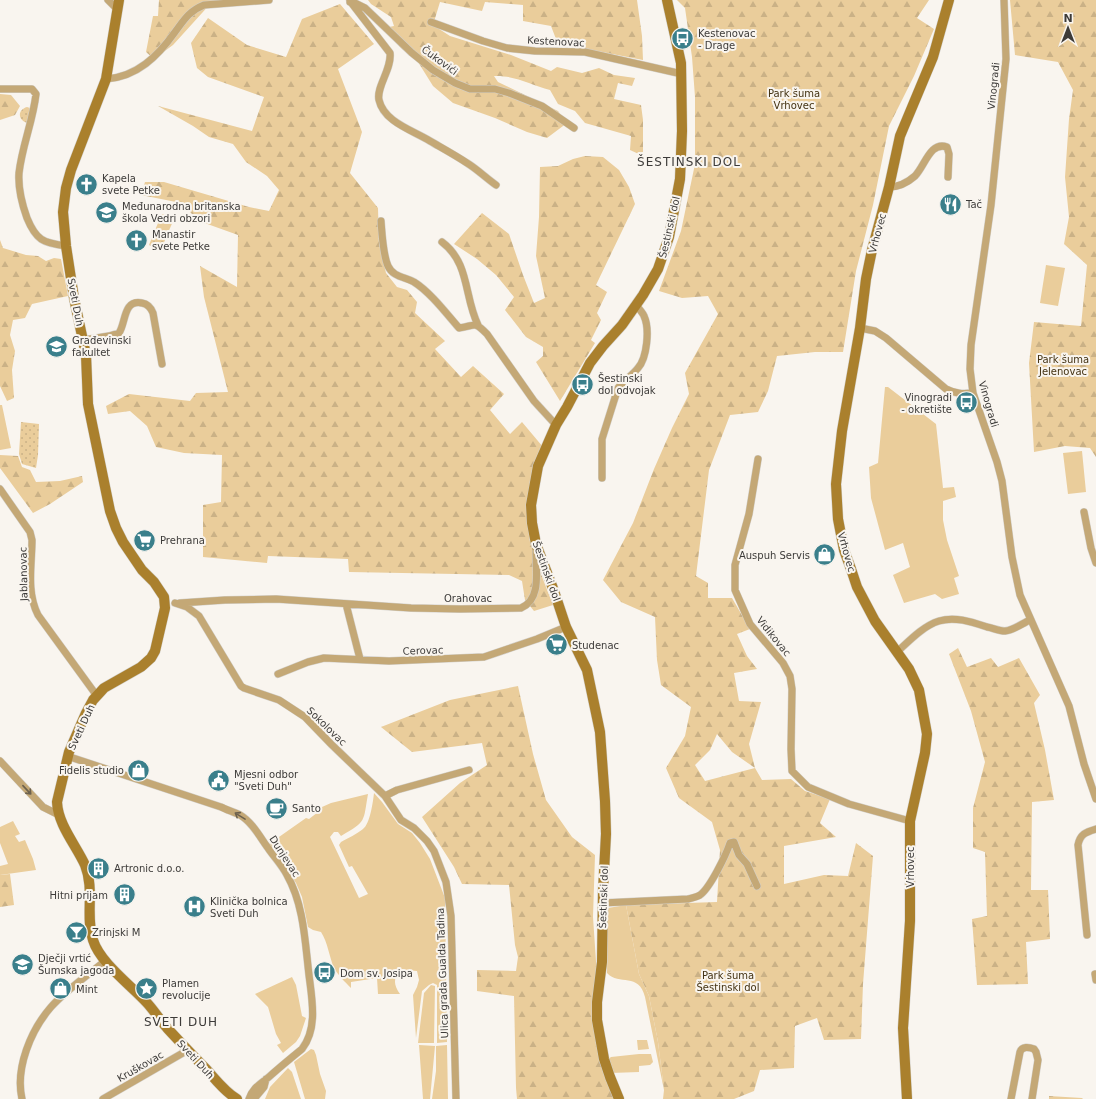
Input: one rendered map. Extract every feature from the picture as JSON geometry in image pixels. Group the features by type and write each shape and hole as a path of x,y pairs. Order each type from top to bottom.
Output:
{"street":[{"path":"108,0 119,5"},
{"path":"106,79 124,75 152,60 164,48 187,16 197,8 204,5 269,0"},
{"name":"Šestinski dol","path":"619,1099 604,1059 597,1020 597,1002 602,962 602,903 606,801 601,738 587,670 566,627 536,544 531,515 531,505 535,478 542,455 556,425 590,363 637,306 653,279 661,262 675,211 680,179 682,145 682,74 667,0"},
{"name":"Vrhovec","path":"907,1099 903,1028 910,921 910,821 925,753 926,734 918,690 909,669 875,621 857,586 844,550 836,502 837,468 868,269 889,187 900,136 933,57 949,0"},
{"name":"Vinogradi","path":"1004,0 1006,59 992,205 970,355 973,393 1000,475 1012,557 1020,595 1069,706 1084,764 1096,799"},
{"name":"Čukovići","path":"349,1 365,8 428,66 455,84 470,89 495,89 509,93 542,106 574,128"},
{"name":"Čukovići","path":"349,1 390,53 391,58 378,98 388,117 468,163 496,186"},
{"name":"Sveti Duh","path":"119,5 106,79 71,170 66,188 63,212 66,246 74,298 87,360 88,404 112,518 123,542 142,570 170,604 157,645 151,658 141,668 104,688 86,713 67,756 57,802 59,815 85,866 90,887 90,928 96,949 105,961 148,1004 167,1027 228,1093 237,1099"},
{"name":"Kestenovac","path":"431,22 507,48 534,51 585,52 682,74"},
{"path":"1,89 32,89 36,94 19,173 22,206 34,233 44,242 66,246"},
{"path":"889,187 897,187 912,178 920,169 932,150 937,146 948,147 948,177"},
{"path":"381,221 388,267 395,274 413,281 424,290 459,328 474,324 478,325"},
{"path":"442,242 451,249 459,260 478,325 487,334 534,401 556,425"},
{"name":"Sveti Duh","path":"84,340 116,334 121,330 126,312 130,306 137,302 145,304 149,306 153,314 162,364"},
{"path":"602,478 602,439 618,388 639,367 644,359 647,344 644,316 637,306"},
{"path":"860,328 875,332 886,338 946,389 962,394 973,393"},
{"name":"Vidikovac","path":"758,459 750,514 735,565 735,590 750,624 783,663 791,680 792,771 808,787 849,804 910,821"},
{"name":"Jablanovac","path":"0,489 30,532 32,540 31,597 33,606 97,696"},
{"path":"1084,512 1091,548 1096,563"},
{"name":"Orahovac","path":"170,604 225,600 276,599 460,609 521,608 527,605 533,598 535,588 536,544"},
{"name":"Sokolovac","path":"170,604 187,607 199,616 236,679 244,688 279,700 306,717 331,744 385,796"},
{"path":"346,604 360,659"},
{"path":"897,652 913,638 938,622 948,620 966,621 1006,631 1030,620"},
{"name":"Cerovac","path":"278,674 308,662 324,658 389,661 484,657 516,647 566,627"},
{"name":"Dunjevac","path":"67,756 221,807 241,816 248,821 287,875 295,892 301,912 312,1006 311,1027 306,1044 302,1049 260,1083 249,1099"},
{"path":"0,761 43,807 59,815"},
{"path":"385,796 397,790 469,770"},
{"name":"Ulica grada Gualda Tadina","path":"385,796 401,820 414,828 427,841 434,851 446,882 451,916 456,1099"},
{"path":"1087,936 1078,845 1081,836 1086,832 1096,829"},
{"path":"602,903 688,899 700,894 714,878 730,843 734,842 739,855 747,864 757,886"},
{"path":"22,1099 21,1086 25,1053 36,1028 51,1007 105,961"},
{"path":"1011,1099 1020,1052 1026,1047 1034,1049 1038,1060 1032,1099"},
{"name":"Kruškovac","path":"103,1099 188,1050"},
{"name":"Dunjevac","path":"254,1099 264,1087 266,1079"}],"green space":[{"path":"159,0 253,0 212,2 173,45 154,59 146,52 153,16 158,16"},
{"path":"368,0 637,0 642,36 643,60 571,46 556,39 551,26 523,21 523,5 485,2 482,11 440,2 433,25 450,36 511,55 551,71 557,67 582,73 599,68 614,75 635,78 632,86 618,83 614,99 641,105 643,120 643,156 630,150 631,136 585,123 575,111 558,104 550,90 509,77 494,76 498,82 558,111 567,123 547,138 527,132 495,118 453,103 433,86 418,62 401,48 384,28 394,26 391,17 371,4"},
{"name":"Park šuma Vrhovec","path":"677,0 929,0 917,18 934,29 914,76 889,126 873,205 856,271 843,352 815,352 777,356 768,391 758,412 730,415 709,470 696,576 708,583 708,598 732,598 750,629 737,634 747,656 757,669 734,673 739,701 761,702 749,744 755,768 762,780 791,779 805,791 830,799 820,823 836,837 784,846 784,884 824,875 848,876 856,843 873,856 863,984 861,1039 824,1040 817,1018 795,1026 794,1068 760,1070 754,1091 734,1099 663,1099 664,1090 658,1042 649,996 639,974 626,905 717,902 720,850 712,822 679,798 666,768 685,736 691,707 661,685 657,660 655,617 621,602 603,580 633,523 654,469 689,394 685,373 718,314 708,296 682,298 659,291 681,231 695,164 695,97 692,57 685,8","holes":["717,734 732,752 755,768 705,781 695,765 710,750"]},
{"name":"Park šuma Jelenovac","path":"1010,0 1096,0 1096,457 1090,448 1065,446 1034,452 1029,363 1034,322 1081,326 1087,265 1064,244 1069,217 1065,177 1069,119 1073,90 1058,62 1015,55"},
{"path":"340,4 374,44 338,69 362,132 350,173 378,208 379,243 386,273 397,287 407,290 417,302 415,313 445,341 435,349 461,377 473,366 504,394 490,410 510,434 522,422 543,447 533,465 527,503 530,542 553,605 534,611 525,600 522,581 509,575 349,572 348,559 268,556 267,563 203,557 203,505 221,502 222,455 184,453 156,447 147,426 130,411 108,414 106,406 129,394 190,401 196,393 228,392 204,297 200,266 237,287 238,235 199,221 181,203 141,195 145,182 164,182 249,207 269,211 279,190 267,176 246,162 233,144 209,137 158,106 252,131 264,97 208,77 197,68 191,43 208,18 247,45 286,57 302,19"},
{"path":"0,94 11,95 20,106 15,115 0,120"},
{"path":"27,107 30,108 27,123 22,120 20,113"},
{"path":"585,156 603,157 619,170 629,187 635,204 596,285 607,292 597,313 601,320 591,340 595,343 560,401 536,362 543,356 543,347 526,337 505,310 514,297 496,275 477,259 454,244 482,213 509,234 534,303 545,298 536,256 539,217 540,167 558,166 573,159"},
{"path":"162,214 174,219 167,235 155,230"},
{"path":"155,230 167,235 161,250 149,245"},
{"path":"0,240 3,248 26,255 38,256 46,261 54,258 61,259 68,296 32,304 25,318 13,320 10,335 15,351 12,370 14,398 7,401 0,386"},
{"path":"1046,265 1065,268 1058,306 1040,303"},
{"path":"885,387 888,387 936,424 943,488 954,487 956,497 943,501 943,520 947,540 959,576 954,578 959,594 942,599 935,594 904,603 893,575 910,567 903,543 885,550 871,498 869,467 878,463"},
{"path":"0,405 2,405 11,448 0,450"},
{"path":"21,422 39,424 36,468 22,464 19,454"},
{"path":"1082,451 1086,492 1068,494 1063,453"},
{"path":"0,455 18,456 22,467 30,470 36,482 60,481 82,476 83,482 50,504 33,513 0,468"},
{"path":"958,648 967,667 991,658 998,667 1019,658 1040,695 1034,703 1045,750 1054,800 1032,802 1031,890 1048,890 1050,939 1026,942 1028,984 977,985 972,919 987,916 985,852 973,848 973,808 985,762 971,711 949,654"},
{"path":"518,686 533,754 546,800 572,837 595,855 593,917 597,976 594,999 615,1099 517,1099 514,996 477,991 477,970 516,971 518,957 515,945 509,885 462,884 454,867 422,817 460,783 487,765 482,743 412,752 381,727 450,700"},
{"path":"374,793 398,824 412,833 420,843 430,859 445,898 447,1042 437,1043 437,985 433,983 422,991 416,1038 413,995 419,980 417,971 399,971 395,982 396,988 400,994 378,994 377,978 351,982 351,988 342,978 334,968 321,932 308,927 302,897 296,883 269,844 306,818 309,819 322,809 322,807 331,803 368,794 364,816 360,824 341,836 338,832 334,832 330,837 359,898 368,894 352,866 349,867 339,845 341,842 358,833 368,823"},
{"path":"13,821 20,834 15,836 19,842 25,840 36,870 0,875 0,866 8,864 0,843 0,827"},
{"path":"10,874 14,905 0,907 0,875"},
{"path":"626,905 639,974 649,996 658,1042 664,1090 645,997 642,989 634,982 617,979 607,973 608,908"},
{"path":"292,977 296,985 302,1016 306,1018 300,1036 296,1042 283,1053 277,1045 281,1043 276,1034 268,1007 255,994"},
{"path":"431,985 435,986 434,1043 418,1043 424,993"},
{"path":"637,1040 647,1040 649,1049 638,1050"},
{"path":"419,1045 435,1046 430,1099 423,1099"},
{"path":"447,1045 448,1099 432,1099 436,1071 436,1046"},
{"path":"311,1049 314,1050 316,1055 320,1074 326,1091 325,1099 305,1099 294,1062"},
{"path":"651,1054 653,1062 650,1065 639,1066 639,1072 611,1073 607,1060 611,1057"},
{"path":"288,1068 292,1072 301,1099 265,1099 270,1087"},
{"path":"1049,1096 1082,1098 1083,1099 1049,1099"}],"place":[{"name":"Kestenovac - Drage","path":"683,39"},
{"name":"Kapela svete Petke","path":"87,184"},
{"name":"Tač","path":"950,204"},
{"name":"Međunarodna britanska škola Vedri obzori","path":"106,212"},
{"name":"Manastir svete Petke","path":"137,240"},
{"name":"Građevinski fakultet","path":"57,346"},
{"name":"Šestinski dol odvojak","path":"583,384"},
{"name":"Vinogradi - okretište","path":"967,403"},
{"name":"Prehrana","path":"144,540"},
{"name":"Auspuh Servis","path":"825,555"},
{"name":"Studenac","path":"556,645"},
{"name":"Fidelis studio","path":"139,770"},
{"name":"Mjesni odbor \"Sveti Duh\"","path":"219,780"},
{"name":"Santo","path":"277,808"},
{"name":"Artronic d.o.o.","path":"99,868"},
{"name":"Hitni prijam","path":"124,895"},
{"name":"Klinička bolnica Sveti Duh","path":"194,907"},
{"name":"Zrinjski M","path":"76,932"},
{"name":"Dječji vrtić Šumska jagoda","path":"22,964"},
{"name":"Dom sv. Josipa","path":"325,973"},
{"name":"Mint","path":"60,989"},
{"name":"Plamen revolucije","path":"146,989"}],"district":[{"name":"ŠESTINSKI DOL","path":"689,162"},
{"name":"SVETI DUH","path":"181,1022"}],"park label":[{"name":"Park šuma Šestinski dol","path":"728,980"}]}
